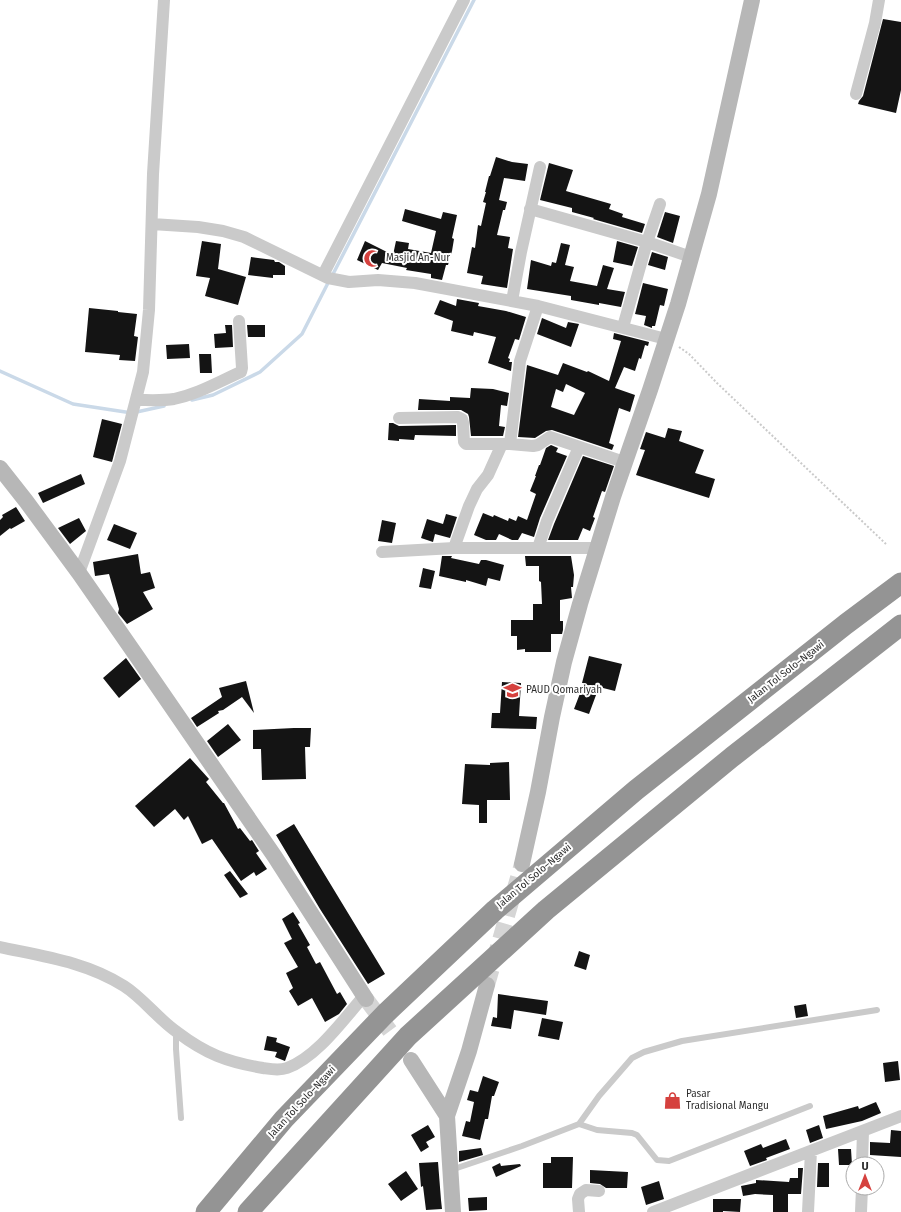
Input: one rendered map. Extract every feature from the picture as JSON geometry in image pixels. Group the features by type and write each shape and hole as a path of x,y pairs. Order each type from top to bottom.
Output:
{"highway":[{"path":"846,624 901,576"},
{"name":"Jalan Tol Solo–Ngawi","path":"206,1212 284,1119 385,1014 495,910 636,790 846,624 901,583"},
{"path":"248,1212 408,1036 546,910 732,756 901,625"}],"main road":[{"path":"522,864 564,662 580,604 624,462 650,390 678,304 709,194 752,0"},
{"path":"0,468 79,573 275,857 365,997"},
{"path":"453,1212 447,1116 469,1051 487,985"},
{"path":"411,1060 447,1116"}],"street":[{"path":"79,573 120,462 143,372 149,310 153,174 164,0"},
{"path":"326,276 464,0"},
{"path":"856,94 879,0"},
{"path":"512,301 540,167"},
{"path":"623,327 647,242 660,204"},
{"path":"530,209 647,242 691,257"},
{"path":"152,224 198,226 244,237 326,276 349,282 396,281 512,301 538,306 666,339"},
{"path":"454,548 469,506 506,444 520,361 538,306"},
{"path":"136,401 182,397 198,392 240,372 242,368 239,321"},
{"path":"399,418 458,417 462,419 464,442 466,444 534,446 550,437 624,462"},
{"path":"538,548 579,447"},
{"path":"382,552 454,548 598,548"},
{"path":"0,947 75,964 104,976 125,986 176,1032 204,1051 223,1059 275,1070 286,1068 307,1056 365,997"},
{"path":"653,1212 901,1116"},
{"path":"862,1156 863,1131"},
{"path":"808,1212 811,1151"},
{"path":"579,1212 578,1200 580,1194 586,1190 599,1191"},
{"path":"861,1212 862,1196"}],"lane":[{"path":"451,1170 522,1146 579,1124 599,1096 632,1058 644,1052 682,1041 877,1010"},
{"path":"176,1032 181,1118"},
{"path":"579,1124 596,1130 632,1133 637,1135 657,1160 669,1161 810,1106"}],"path":[{"path":"666,339 689,354 717,383 886,544"}],"building":[{"path":"883,19 901,22 901,90 896,113 858,104 863,96"},
{"path":"496,157 512,162 528,164 525,181 504,178 499,200 507,202 505,210 503,210 497,235 510,237 508,248 513,249 507,288 481,284 483,276 467,273 472,247 475,248 478,225 481,226 486,203 483,202 489,176"},
{"path":"549,163 573,170 566,191 611,204 609,209 623,214 622,217 645,224 642,233 572,212 572,208 540,200"},
{"path":"405,209 441,219 443,212 457,215 452,238 454,239 452,251 442,280 431,278 431,274 406,270 407,268 382,263 378,270 357,260 365,241 393,255 396,241 409,243 408,249 431,253 436,231 402,221"},
{"path":"665,212 680,216 673,243 657,237"},
{"path":"202,241 221,244 218,269 246,277 238,305 205,296 210,278 196,276"},
{"path":"617,241 638,247 632,266 613,262"},
{"path":"561,243 570,245 565,265 574,267 570,281 597,286 603,265 614,268 607,289 625,292 621,307 571,300 571,296 527,289 531,260 551,266 552,262 556,263"},
{"path":"652,252 668,257 665,270 648,265"},
{"path":"251,257 279,262 285,266 285,275 273,275 273,278 248,275"},
{"path":"643,283 668,289 664,306 660,305 655,326 652,326 652,328 644,325 646,316 635,314"},
{"path":"457,299 479,303 478,306 506,311 526,317 519,340 515,339 508,358 510,359 509,362 512,362 511,371 488,363 496,337 474,332 473,336 451,331 453,321 434,314 440,300 456,306"},
{"path":"89,308 137,314 134,336 138,337 135,361 119,360 120,355 85,352"},
{"path":"542,318 566,328 568,322 579,324 571,347 537,334"},
{"path":"225,325 232,325 233,347 215,348 214,334 226,333"},
{"path":"247,325 265,325 265,337 248,337"},
{"path":"614,333 649,342 648,346 645,345 641,359 639,358 635,371 624,367 615,388 635,395 630,412 619,408 609,443 614,445 612,450 552,430 546,431 535,438 518,437 527,365 558,375 563,363 587,372 588,371 609,381 621,341 613,339","holes":["566,384 585,393 574,415 551,407 556,389 563,392"]},
{"path":"189,344 190,358 167,359 166,345"},
{"path":"199,354 211,354 212,373 200,373"},
{"path":"471,388 493,389 509,393 507,406 501,405 499,426 505,427 503,436 471,436 468,414 461,410 418,410 419,399 450,401 450,397 470,398"},
{"path":"102,419 122,424 112,462 93,457"},
{"path":"389,423 399,426 456,425 456,436 415,435 414,440 388,440"},
{"path":"668,428 682,431 679,441 704,450 695,473 715,479 709,498 636,475 645,450 640,449 646,432 665,438"},
{"path":"551,445 558,448 556,452 567,456 540,518 534,537 522,533 518,540 512,540 499,534 496,540 486,540 474,535 483,513 493,517 494,515 508,521 509,518 516,521 518,516 527,520 536,494 530,491 546,448"},
{"path":"583,456 614,466 605,492 602,491 590,531 583,528 578,540 548,540 554,524"},
{"path":"81,474 85,484 43,503 38,493"},
{"path":"16,507 25,521 11,529 10,528 0,536 0,520 3,517 2,515"},
{"path":"446,514 457,517 450,538 435,534 433,542 421,538 427,519 443,524"},
{"path":"79,518 86,531 70,544 58,528"},
{"path":"382,520 396,523 392,543 378,541"},
{"path":"114,524 137,533 130,549 107,540"},
{"path":"138,554 141,574 150,572 155,588 143,592 153,609 127,624 118,613 119,609 109,574 95,576 93,562"},
{"path":"442,556 452,556 451,558 479,564 481,560 486,560 504,565 500,581 488,578 486,586 466,580 466,582 439,576"},
{"path":"525,556 571,556 574,575 573,587 571,587 572,598 560,600 560,621 563,621 563,630 562,634 551,634 551,652 525,652 525,649 517,650 517,636 511,636 511,620 533,620 533,604 542,604 539,566 526,566"},
{"path":"423,568 435,571 431,589 419,587"},
{"path":"589,656 622,664 615,691 599,687 589,714 574,709 584,683 582,683"},
{"path":"126,658 141,679 119,698 103,678"},
{"path":"246,681 254,713 242,697 223,710 218,711 219,713 197,727 191,718 222,697 219,688"},
{"path":"502,682 521,683 519,716 537,717 536,729 491,728 492,713 500,713"},
{"path":"228,724 241,740 218,757 207,741"},
{"path":"311,728 310,747 305,747 306,779 262,780 261,749 253,749 253,730"},
{"path":"190,758 209,779 206,782 224,803 238,829 240,828 250,841 252,840 259,851 256,853 267,869 256,876 254,872 241,881 212,839 202,844 188,816 184,820 175,809 154,827 135,806"},
{"path":"509,762 510,800 487,800 487,823 479,823 479,805 462,804 465,764 490,765 490,763"},
{"path":"294,824 385,974 368,984 320,909 276,835"},
{"path":"230,871 248,894 240,898 224,875"},
{"path":"293,912 310,945 307,947 316,964 320,962 337,994 340,992 347,1004 339,1014 325,1022 312,998 298,1006 289,991 293,988 286,973 298,967 284,943 292,939 282,919"},
{"path":"579,951 590,955 586,970 574,966"},
{"path":"498,994 548,1001 546,1015 514,1010 511,1029 491,1026 493,1017 497,1018"},
{"path":"806,1004 808,1016 796,1018 794,1006"},
{"path":"542,1018 563,1022 559,1040 538,1036"},
{"path":"267,1036 277,1038 276,1042 290,1047 285,1061 275,1057 277,1052 264,1050"},
{"path":"898,1061 900,1080 885,1082 883,1063"},
{"path":"483,1076 499,1082 494,1096 492,1096 488,1119 485,1119 480,1140 462,1136 466,1121 470,1122 474,1102 467,1100 470,1090 478,1092"},
{"path":"876,1102 881,1113 862,1121 826,1129 823,1116 858,1106 859,1109"},
{"path":"428,1125 435,1137 426,1142 429,1147 421,1152 411,1135"},
{"path":"819,1125 823,1138 810,1143 806,1130"},
{"path":"891,1130 901,1131 901,1157 870,1155 870,1142 890,1143"},
{"path":"786,1139 790,1149 750,1166 744,1151 761,1144 763,1148"},
{"path":"481,1148 483,1155 459,1162 459,1151"},
{"path":"838,1149 851,1149 851,1156 845,1156 845,1165 839,1165"},
{"path":"551,1157 573,1157 572,1188 543,1188 543,1163 551,1163"},
{"path":"438,1162 442,1209 426,1210 423,1186 421,1187 419,1163"},
{"path":"500,1163 501,1166 520,1164 521,1166 496,1177 492,1167"},
{"path":"818,1163 829,1163 829,1187 817,1187"},
{"path":"798,1168 803,1168 801,1194 788,1194 788,1212 773,1212 773,1195 755,1194 743,1196 741,1186 756,1183 756,1180 789,1182 790,1178 798,1178"},
{"path":"590,1170 628,1172 627,1188 606,1188 600,1184 590,1183"},
{"path":"406,1171 418,1189 401,1201 388,1184"},
{"path":"659,1181 664,1199 646,1205 641,1187"},
{"path":"487,1197 487,1210 469,1211 468,1198"},
{"path":"713,1199 741,1199 740,1212 713,1212"}],"waterway":[{"path":"332,276 474,0"},
{"path":"192,400 213,395 260,372 302,334 329,281"},
{"path":"0,371 73,404 132,413 164,406"}],"tunnel":[{"path":"487,985 522,864"},
{"path":"366,999 407,1054"}],"place":[{"name":"Masjid An-Nur","path":"373,258"},
{"name":"PAUD Qomariyah","path":"513,690"},
{"name":"Pasar Tradisional Mangu","path":"673,1100"}]}
